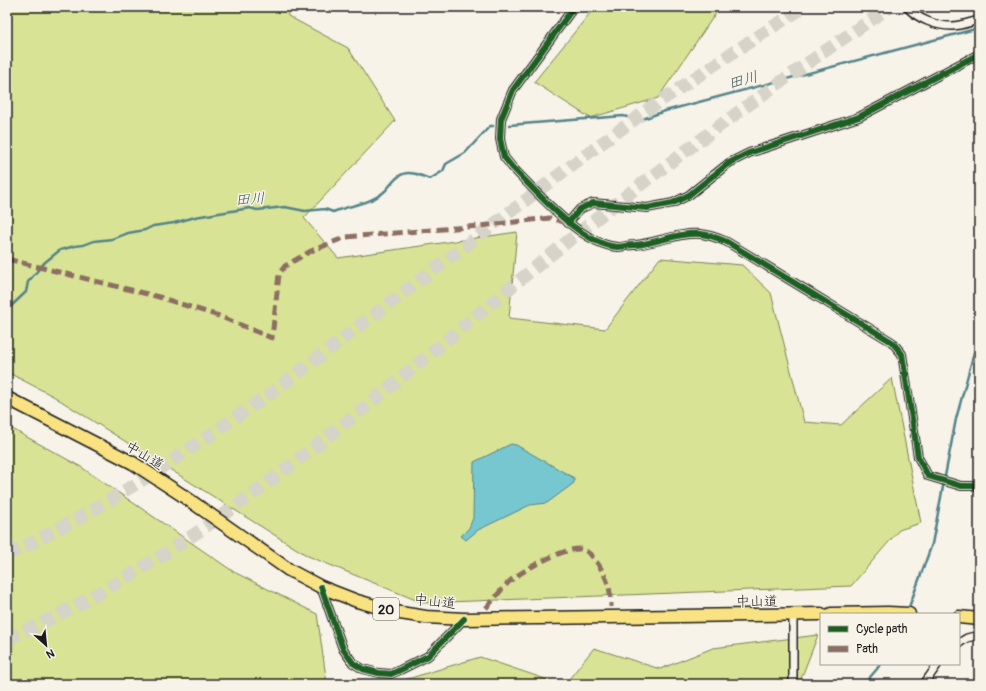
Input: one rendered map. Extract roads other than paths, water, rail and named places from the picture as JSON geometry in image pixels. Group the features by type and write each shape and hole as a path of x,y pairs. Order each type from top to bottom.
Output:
{"highway":[{"name":"中山道","path":"7,398 133,463 182,495 289,570 321,587 357,601 426,617 464,620 793,616 820,614"}],"street":[{"path":"574,7 513,90 501,119 500,139 504,157 512,167 568,223 596,240 616,247 680,236 700,234 713,236 727,242 892,342 902,354 918,457 928,476 961,486 979,486"},
{"path":"907,7 911,12 930,23 952,26 979,20"},
{"path":"568,223 580,209 593,202 647,208 673,203 689,195 730,163 749,153 859,117 979,54"},
{"path":"321,587 343,649 353,663 363,669 379,673 391,674 428,656 464,620"},
{"path":"793,616 793,684"},
{"path":"960,642 967,638 979,635"},
{"path":"924,684 937,665"}],"water":[{"path":"511,444 516,445 574,478 574,483 547,503 530,505 478,530 466,540 461,536 469,528 473,518 474,462"}],"waterway":[{"name":"田川","path":"509,125 623,116 640,120 665,111 979,28"},
{"name":"田川","path":"7,310 26,292 28,282 44,263 60,250 94,241 112,239 128,233 145,230 153,226 250,208 257,210 285,207 305,211 325,209 333,212 340,210 373,199 385,191 400,175 413,173 430,179 443,171 446,164 465,153 490,126 493,126"},
{"path":"908,610 932,544 956,419 979,334"},
{"path":"864,684 879,665"}],"tunnel":[{"path":"7,554 28,545 86,514 141,481 206,438 271,393 580,159 653,106 804,7"},
{"path":"7,639 77,605 145,566 210,524 274,478 335,431 516,283 653,175 747,106 890,7"}]}
